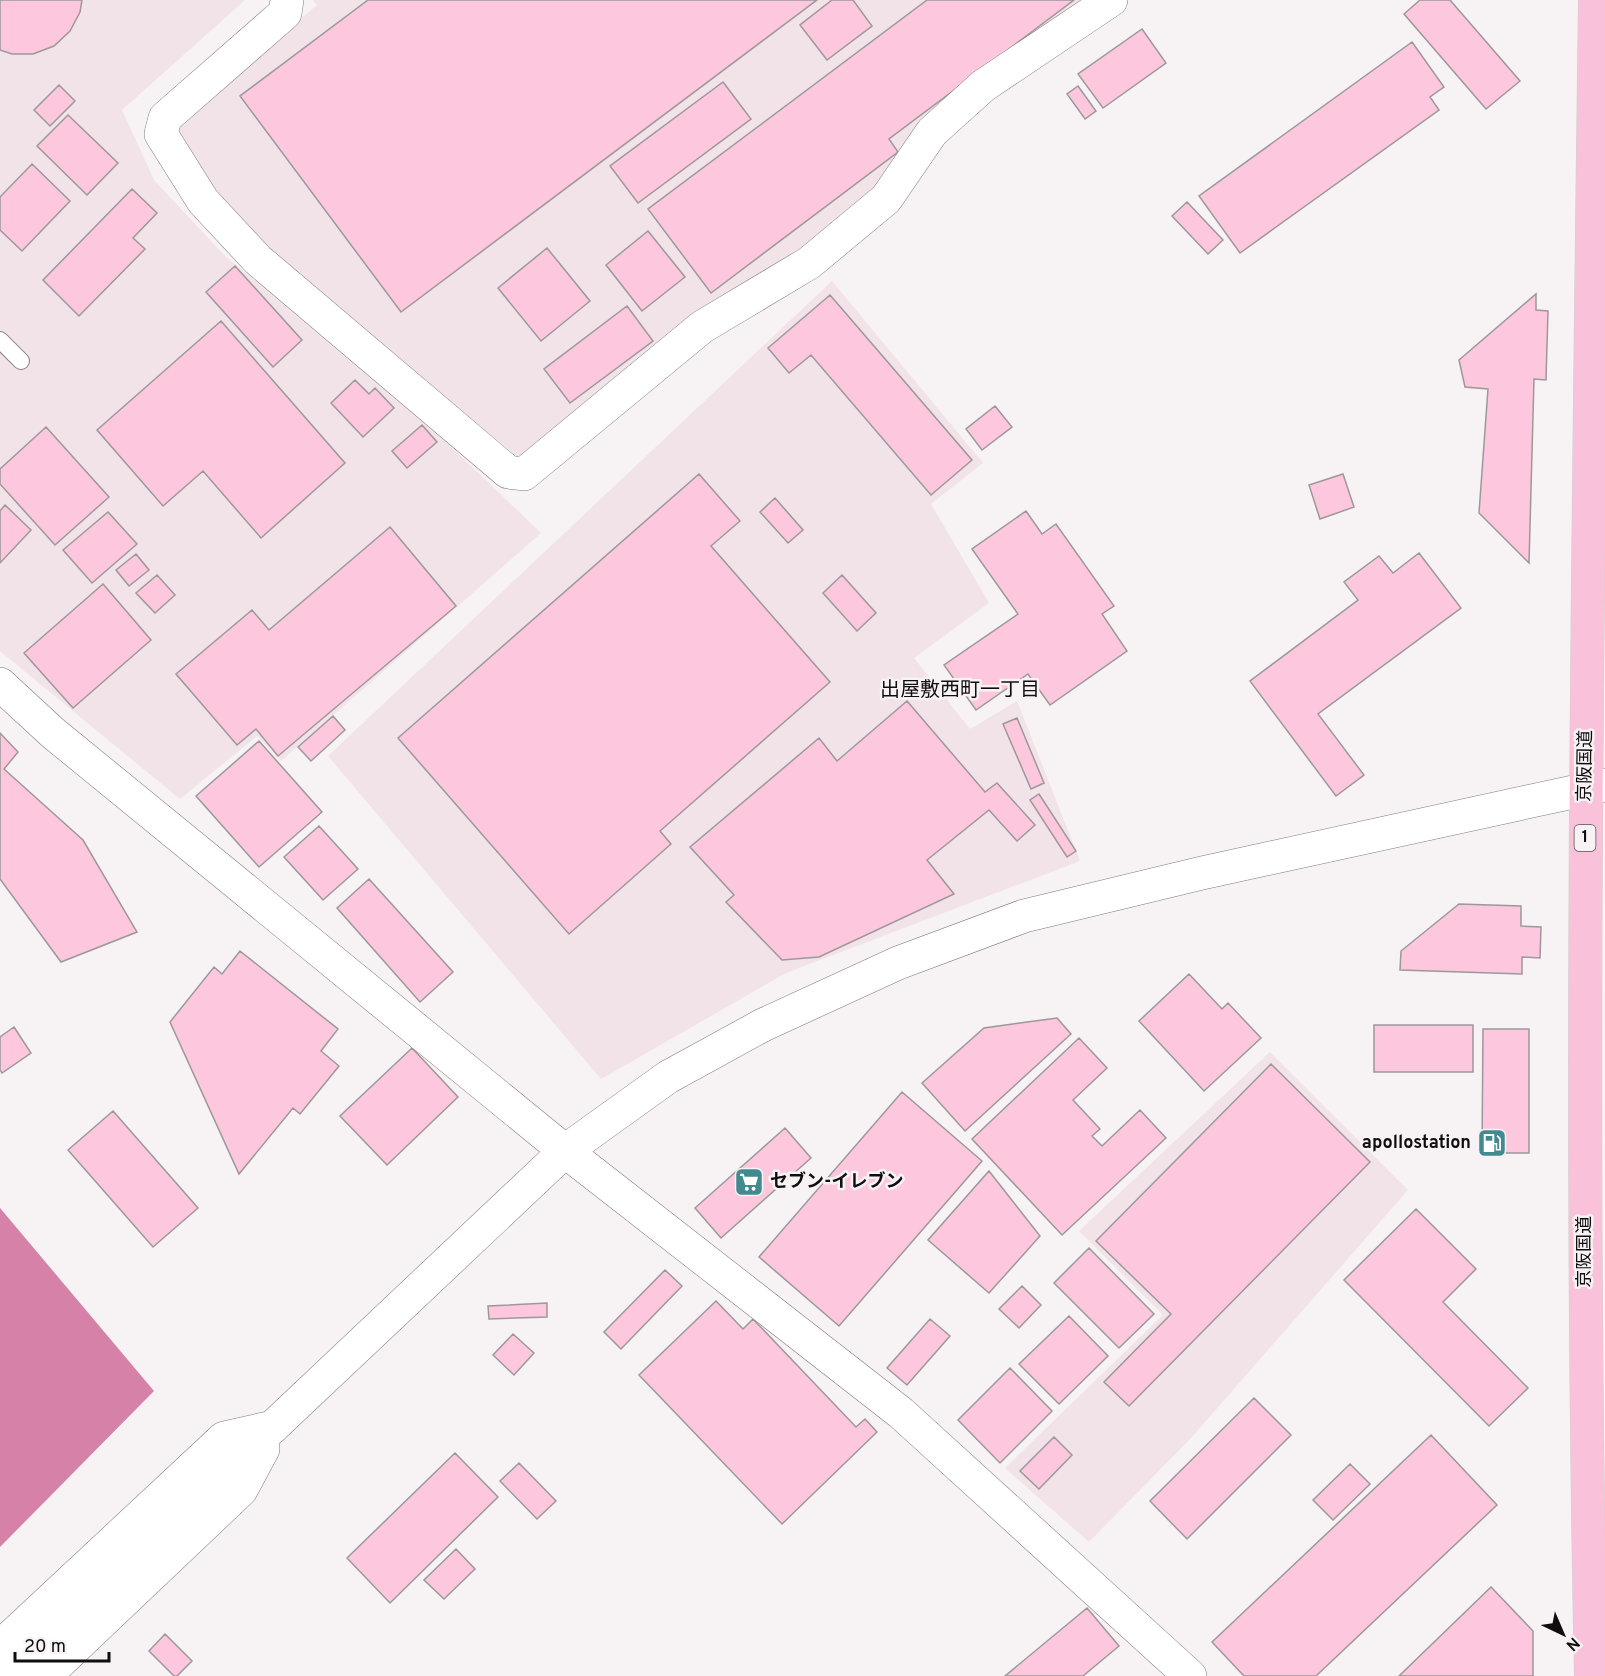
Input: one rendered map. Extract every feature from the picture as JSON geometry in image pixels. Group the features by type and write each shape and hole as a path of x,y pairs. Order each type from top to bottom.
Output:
{"highway":[{"name":"京阪国道","path":"1591,1676 1585,1416 1595,787 1595,0"}],"street":[{"path":"286,0 285,13 165,118 161,134 202,201 258,260 508,472 524,474 702,327 809,263 886,199 932,132 982,87 1111,0"},
{"path":"0,684 53,733 565,1151 901,1413 1190,1676"},
{"path":"9,1676 565,1151 668,1077 763,1025 898,963 1024,916 1202,873 1595,787"},
{"path":"0,1647 224,1438 275,1426"},
{"path":"45,1676 241,1491 275,1426"}],"lane":[{"path":"0,340 21,361"}],"shaded area":[{"path":"0,0 245,0 122,110 154,180 224,255 450,446 541,533 281,761 257,736 180,799 0,651"},
{"path":"313,0 1095,0 880,191 523,461 293,272 218,194 178,140 179,124 317,5"},
{"path":"832,281 983,463 931,504 989,603 914,658 970,729 1017,701 1080,861 786,973 601,1079 328,756"},
{"path":"1270,1052 1408,1190 1191,1438 1089,1542 1005,1468 1163,1315 1079,1231"},
{"path":"0,1208 154,1391 0,1547"}],"building":[{"path":"0,0 82,0 80,12 70,31 54,46 33,54 12,54 0,50"},
{"path":"368,0 817,0 401,312 240,96"},
{"path":"832,0 853,0 872,26 827,60 800,25"},
{"path":"927,0 1074,0 889,139 898,152 711,293 648,209"},
{"path":"1420,0 1450,0 1520,81 1486,109 1404,14"},
{"path":"1142,29 1166,63 1103,108 1078,74"},
{"path":"1412,42 1444,87 1430,97 1439,110 1240,253 1199,196"},
{"path":"723,82 751,119 638,203 610,166"},
{"path":"59,85 75,101 50,126 34,110"},
{"path":"1078,86 1096,111 1085,119 1067,94"},
{"path":"68,115 118,163 87,195 37,146"},
{"path":"32,164 70,201 22,251 0,230 0,197"},
{"path":"132,189 157,213 133,238 145,249 79,316 43,280"},
{"path":"1187,202 1223,240 1208,254 1172,216"},
{"path":"648,231 685,277 642,311 606,265"},
{"path":"547,248 590,301 541,341 498,288"},
{"path":"235,266 302,340 273,367 206,292"},
{"path":"1536,294 1536,310 1548,311 1546,380 1534,379 1529,563 1479,513 1488,389 1465,387 1459,360"},
{"path":"830,295 972,460 931,495 811,355 789,373 768,348"},
{"path":"627,306 653,341 570,403 544,369"},
{"path":"221,321 345,463 261,538 203,471 163,506 97,430"},
{"path":"355,380 369,394 375,388 394,408 363,437 331,403"},
{"path":"995,406 1012,427 982,450 966,429"},
{"path":"422,425 437,442 407,468 392,451"},
{"path":"46,427 109,497 55,545 0,484 0,469"},
{"path":"699,474 740,521 711,546 830,682 660,831 671,844 569,934 398,738"},
{"path":"1343,474 1354,507 1320,519 1309,485"},
{"path":"775,498 803,530 788,543 760,512"},
{"path":"5,505 31,530 0,563 0,511"},
{"path":"1026,511 1042,534 1056,524 1114,606 1102,614 1127,651 1050,705 1028,674 976,710 944,665 1018,614 972,549"},
{"path":"108,512 137,544 92,583 63,550"},
{"path":"390,527 456,606 278,756 256,729 237,745 176,674 252,610 269,630"},
{"path":"1419,553 1461,608 1318,714 1364,775 1336,796 1250,681 1358,600 1344,582 1379,556 1393,573"},
{"path":"136,554 149,570 129,586 116,570"},
{"path":"157,575 175,595 155,613 136,593"},
{"path":"842,575 876,613 857,631 823,593"},
{"path":"103,584 151,640 73,708 24,653"},
{"path":"907,701 985,792 997,783 1035,825 1017,841 989,810 927,860 954,894 819,957 782,960 726,902 734,895 690,847 819,738 837,761"},
{"path":"333,716 345,730 311,761 298,747"},
{"path":"1017,718 1044,783 1031,789 1003,724"},
{"path":"0,733 18,752 4,769 83,840 137,932 61,962 0,879"},
{"path":"259,741 322,812 259,867 196,796"},
{"path":"1039,794 1076,851 1067,857 1030,800"},
{"path":"319,826 358,869 323,900 284,857"},
{"path":"369,879 453,972 420,1002 337,908"},
{"path":"1459,904 1521,906 1521,926 1541,927 1540,958 1522,957 1522,974 1400,970 1401,951"},
{"path":"240,951 338,1029 321,1051 339,1066 300,1114 293,1108 239,1174 170,1022 214,967 222,974"},
{"path":"1189,974 1222,1009 1228,1003 1261,1038 1204,1091 1139,1021"},
{"path":"1057,1018 1071,1034 965,1131 922,1083 984,1028"},
{"path":"1374,1025 1473,1025 1473,1072 1374,1072"},
{"path":"14,1027 31,1053 2,1073 0,1070 0,1037"},
{"path":"1483,1029 1529,1029 1529,1153 1482,1153"},
{"path":"1079,1038 1107,1068 1073,1100 1100,1129 1092,1136 1102,1146 1140,1110 1166,1138 1062,1235 972,1139"},
{"path":"412,1048 458,1097 387,1165 340,1116"},
{"path":"1271,1064 1370,1162 1129,1406 1104,1382 1171,1314 1096,1241"},
{"path":"902,1092 982,1161 839,1326 759,1257"},
{"path":"113,1111 198,1208 153,1247 68,1150"},
{"path":"785,1128 811,1158 721,1238 695,1208"},
{"path":"989,1171 1040,1236 989,1293 928,1240"},
{"path":"1416,1209 1476,1269 1443,1302 1528,1388 1489,1426 1344,1280"},
{"path":"1089,1248 1154,1314 1119,1348 1054,1283"},
{"path":"665,1270 682,1286 621,1349 604,1332"},
{"path":"1022,1286 1041,1305 1019,1328 999,1309"},
{"path":"716,1301 743,1329 753,1319 856,1427 865,1419 877,1432 782,1524 639,1375"},
{"path":"547,1303 547,1317 489,1319 488,1306"},
{"path":"1069,1316 1108,1356 1059,1404 1019,1364"},
{"path":"930,1319 950,1336 907,1385 887,1368"},
{"path":"513,1334 534,1353 514,1375 493,1355"},
{"path":"1010,1368 1052,1411 1000,1463 958,1420"},
{"path":"1254,1398 1291,1435 1187,1539 1150,1501"},
{"path":"1431,1435 1497,1505 1316,1676 1244,1676 1212,1642"},
{"path":"1054,1437 1072,1455 1039,1489 1020,1471"},
{"path":"455,1453 498,1497 390,1603 347,1558"},
{"path":"519,1463 556,1501 537,1519 500,1481"},
{"path":"1350,1464 1370,1484 1333,1520 1313,1500"},
{"path":"456,1549 475,1569 444,1599 424,1580"},
{"path":"1491,1587 1533,1631 1533,1676 1399,1676"},
{"path":"1087,1608 1119,1646 1083,1676 1005,1676"},
{"path":"165,1634 192,1661 177,1676 174,1676 149,1651"}],"place":[{"name":"apollostation","path":"1492,1143"},
{"name":"セブン-イレブン","path":"749,1182"}],"district":[{"name":"出屋敷西町一丁目","path":"960,691"}]}
